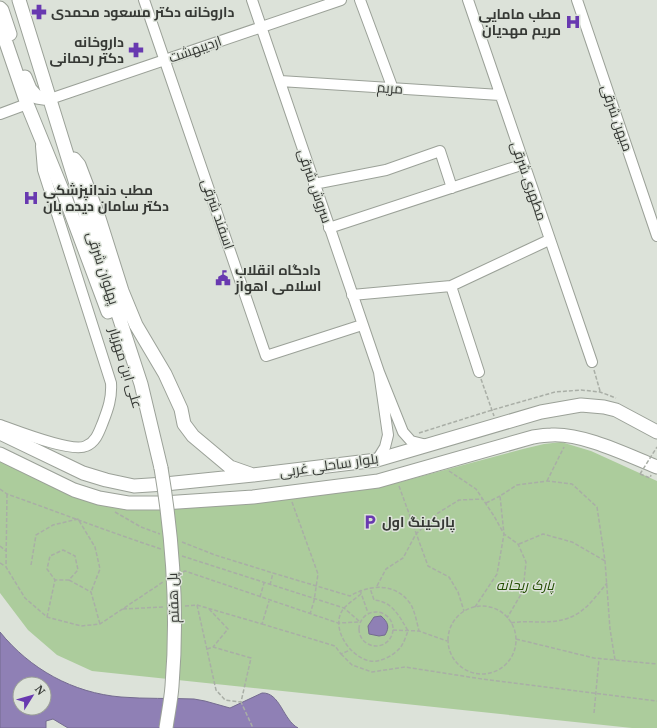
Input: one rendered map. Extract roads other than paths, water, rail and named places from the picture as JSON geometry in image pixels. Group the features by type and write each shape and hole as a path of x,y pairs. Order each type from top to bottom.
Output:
{"main road":[{"name":"پهلوان شرقی","path":"19,0 141,384 157,470"},
{"path":"0,8 30,89 37,97 50,98"},
{"name":"پهلوان شرقی","path":"0,25 27,104 65,197"},
{"path":"65,148 79,165 98,215 122,291 136,326 165,374 181,409 184,424 192,436 230,467 253,475"},
{"name":"علی ابن مهزیار","path":"65,197 105,302 157,470"},
{"name":"بلوار ساحلی غربی","path":"0,433 83,473 134,486 253,475 377,460 541,412 581,405 604,407 616,410 657,432"},
{"name":"بلوار ساحلی غربی","path":"0,454 74,490 99,498 128,503 253,497 378,481 533,437 552,434 569,436 596,443 657,467"},
{"name":"پل هفتم","path":"157,470 166,609 164,686 158,728"},
{"name":"پل هفتم","path":"157,470 167,508 174,609 172,687 166,728"}],"street":[{"name":"اسفند شرقی","path":"144,0 266,356 362,325"},
{"name":"سروش شرقی","path":"252,0 379,372"},
{"name":"اردیبهشت","path":"50,98 341,0"},
{"path":"360,0 393,89"},
{"name":"مطهری شرقی","path":"468,0 592,362"},
{"name":"میهن شرقی","path":"577,0 657,236"},
{"name":"مریم","path":"280,82 500,95"},
{"path":"0,114 27,104"},
{"name":"پهلوان شرقی","path":"0,425 69,448 83,448 96,438 111,398 111,383 44,170 40,136"},
{"path":"314,184 386,170 440,151 452,188"},
{"path":"329,228 524,164"},
{"path":"352,295 451,286 549,240"},
{"path":"451,286 479,372"},
{"path":"379,372 403,432 411,441 428,445"},
{"path":"377,460 385,447 388,435 379,372"}],"place":[{"name":"داروخانه دکتر مسعود محمدی","path":"39,12"},
{"name":"مطب مامایی مریم مهدیان","path":"573,22"},
{"name":"داروخانه دکتر رحمانی","path":"136,50"},
{"name":"مطب دندانپزشکی دکتر سامان دیده بان","path":"31,198"},
{"name":"دادگاه انقلاب اسلامی اهواز","path":"223,278"},
{"name":"پارکینگ اول","path":"370,522"}],"park label":[{"name":"پارک ریحانه","path":"525,585"}]}
